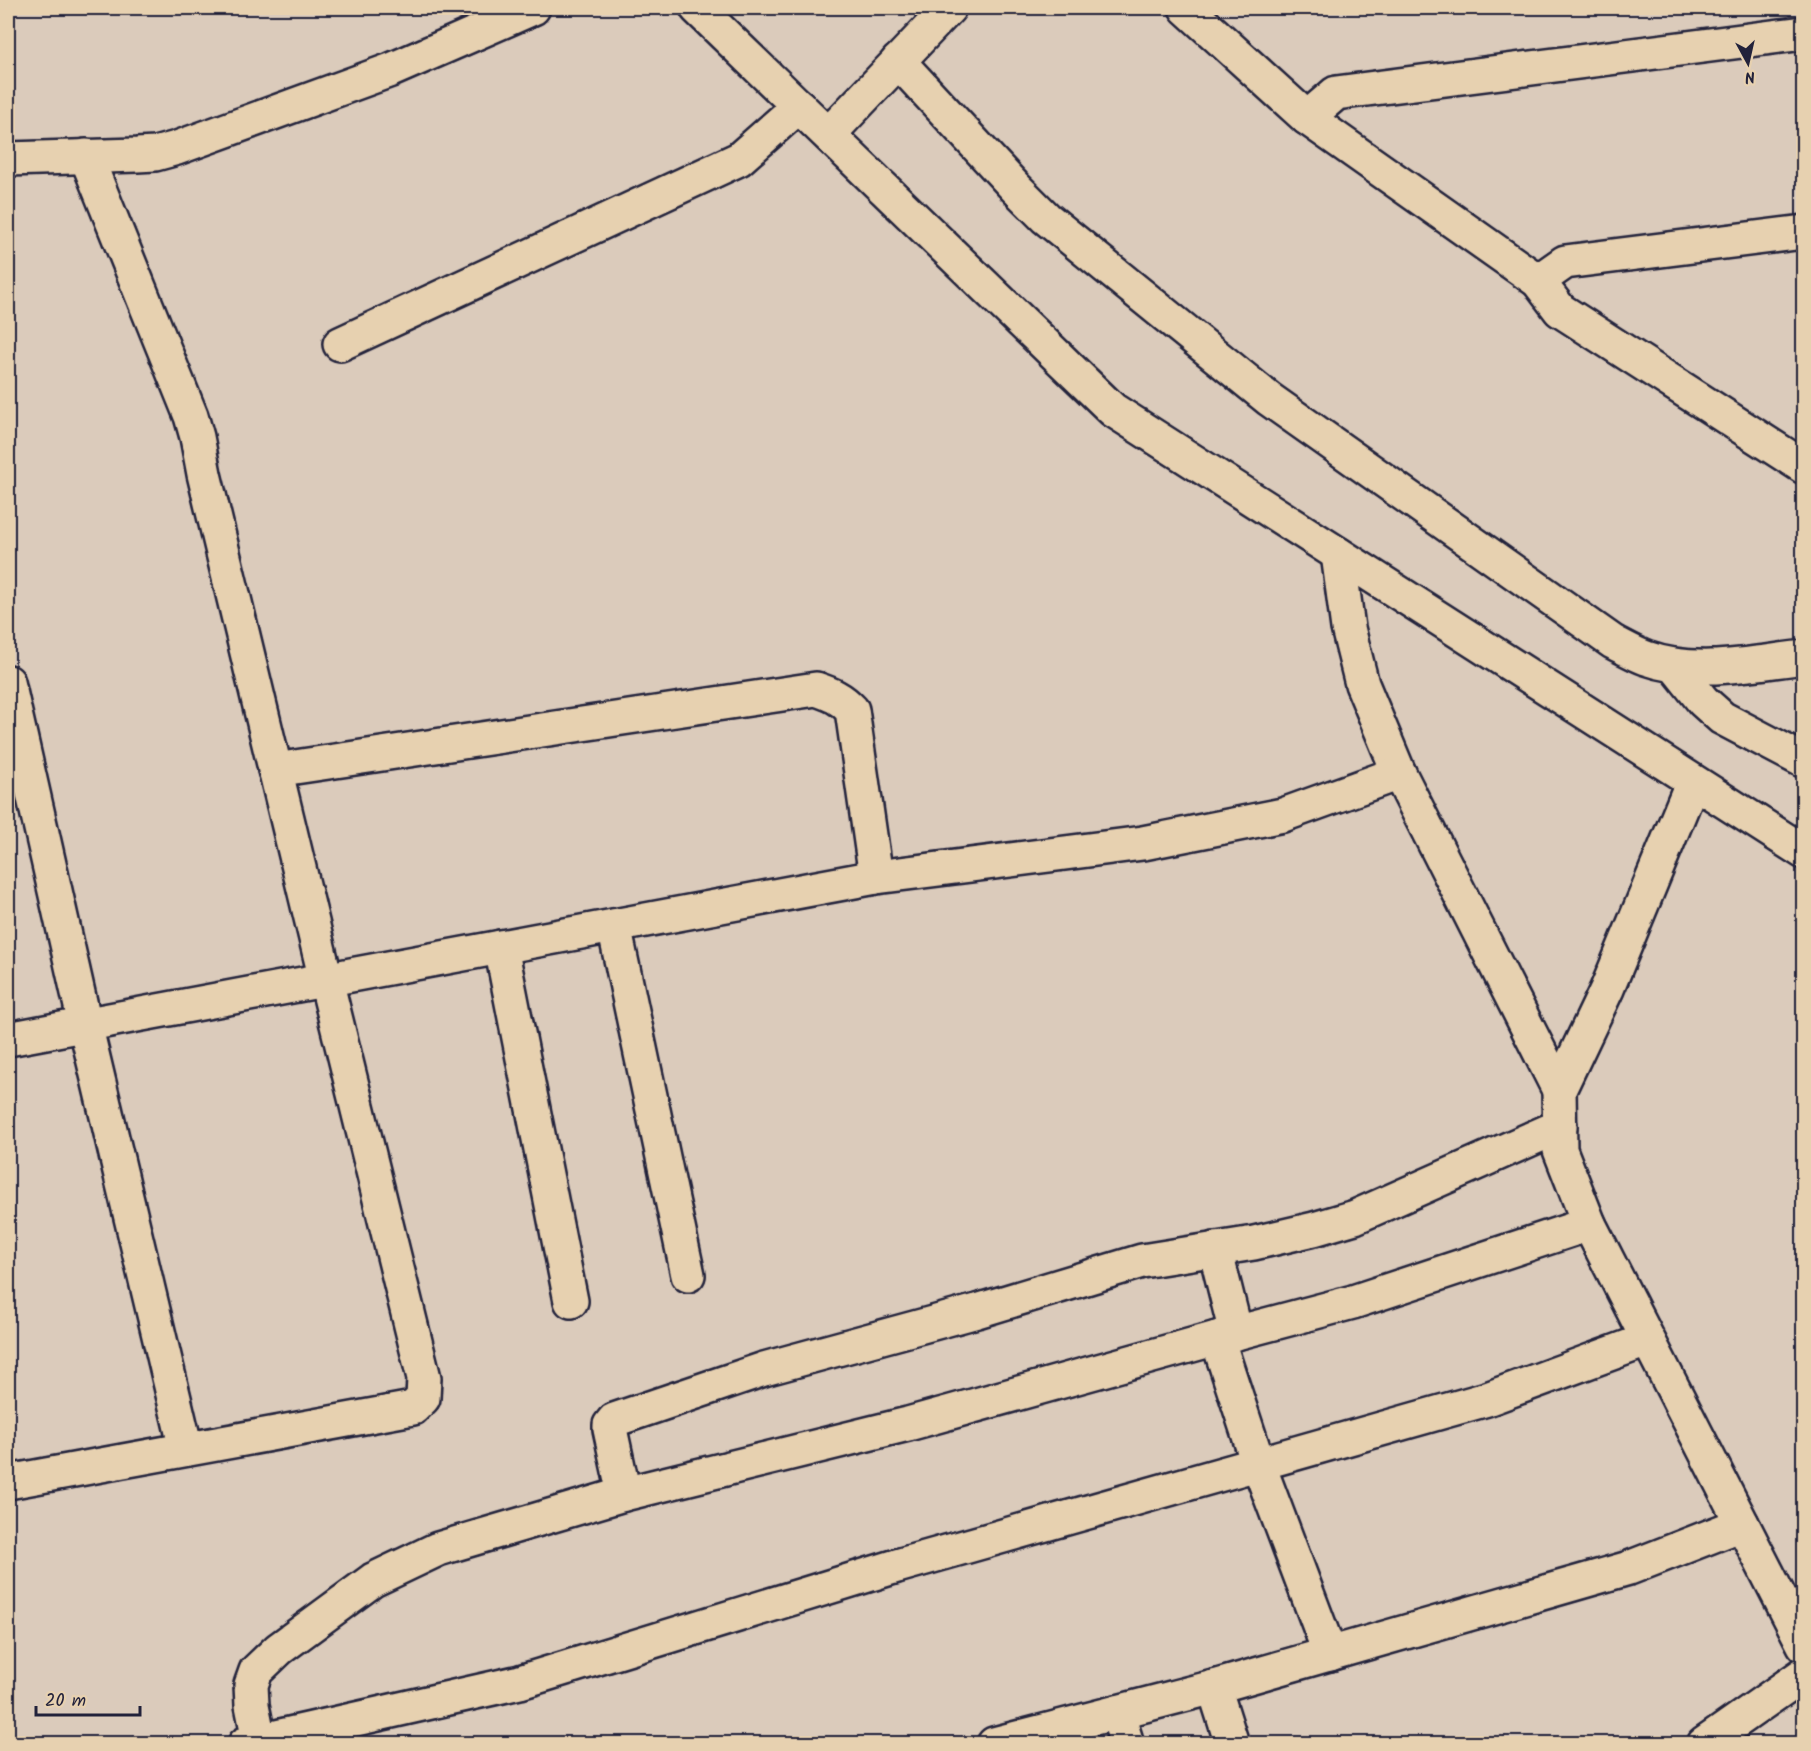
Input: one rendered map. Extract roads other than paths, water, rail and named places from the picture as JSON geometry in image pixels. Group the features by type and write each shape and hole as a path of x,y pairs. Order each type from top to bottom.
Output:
{"street":[{"path":"8,159 155,154 177,148 391,70 533,8"},
{"path":"697,8 1113,410 1803,852"},
{"path":"829,134 949,8"},
{"path":"1186,8 1307,118 1538,280 1560,310 1798,455"},
{"path":"1307,118 1336,93 1803,33"},
{"path":"898,61 1015,188 1046,218 1269,399 1613,642 1645,658 1675,666 1711,668 1803,657"},
{"path":"340,344 740,159 799,106"},
{"path":"8,1482 413,1407 423,1398 424,1378 275,771 204,474 198,437 86,156"},
{"path":"1538,280 1565,262 1803,232"},
{"path":"1338,554 1348,628 1362,684 1399,773 1559,1090 1560,1150 1589,1224 1803,1645"},
{"path":"1675,666 1702,701 1722,718 1803,761"},
{"path":"8,682 85,1024 186,1449"},
{"path":"275,771 816,689 844,701 852,710 876,877"},
{"path":"8,1039 876,877 1143,843 1283,816 1399,773"},
{"path":"1559,1090 1607,989 1692,783"},
{"path":"614,926 688,1275"},
{"path":"501,946 571,1301"},
{"path":"624,1494 610,1429 614,1420 764,1369 977,1311 1142,1261 1254,1243 1355,1217 1560,1126"},
{"path":"1589,1224 1353,1302 908,1424 624,1494 438,1549 373,1580 279,1649 256,1671 251,1685 252,1742 520,1682 897,1566 1487,1399 1647,1340"},
{"path":"1215,1249 1226,1335 1258,1463 1330,1654"},
{"path":"994,1743 1214,1687 1629,1568 1742,1524"},
{"path":"1704,1743 1803,1674"},
{"path":"1214,1687 1232,1743"},
{"path":"1117,1712 1126,1743"}]}
